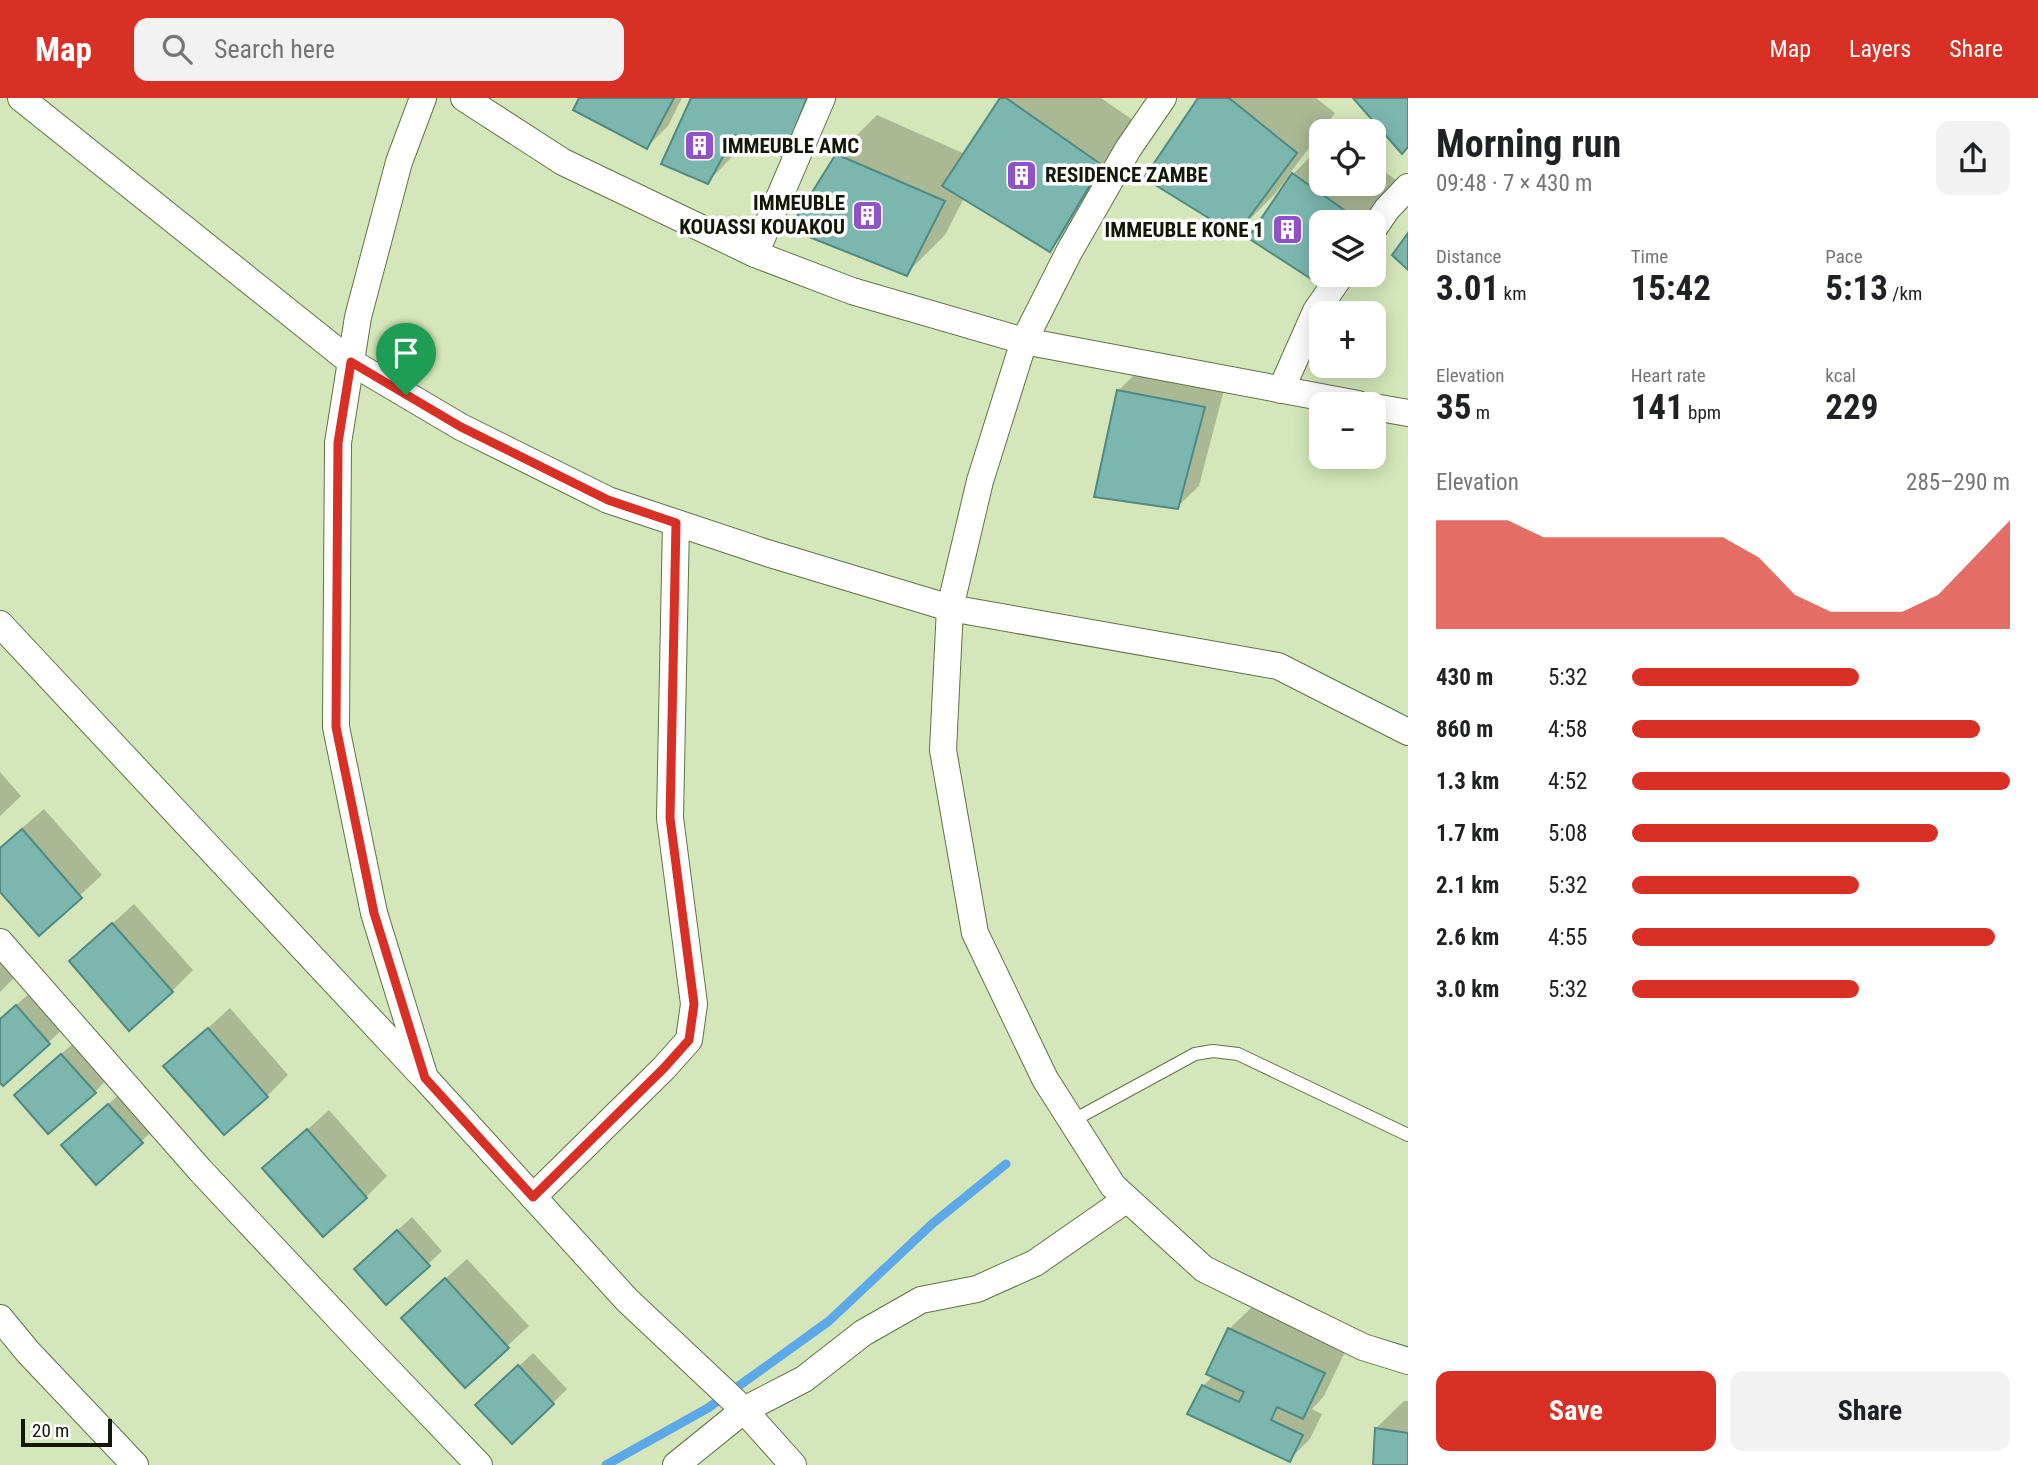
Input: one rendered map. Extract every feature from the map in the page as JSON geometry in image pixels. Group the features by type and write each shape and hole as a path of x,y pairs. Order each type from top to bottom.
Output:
{"street":[{"path":"20,98 351,362 461,427 608,500 767,553 950,608 1278,666 1408,732"},
{"path":"423,98 399,162 358,317 338,443 336,727 374,913 425,1078"},
{"path":"464,98 563,162 755,254 852,291 1024,341 1309,395"},
{"path":"755,254 822,98"},
{"path":"1163,98 1128,149 1069,252 1024,341 980,481 950,608 943,750 975,933 1045,1079 1113,1186 1204,1269 1363,1347 1408,1361"},
{"path":"1386,211 1408,187"},
{"path":"1281,390 1316,311 1333,287"},
{"path":"1386,409 1408,413"},
{"path":"533,1197 689,1040 694,1004 670,818 676,523"},
{"path":"0,624 425,1078 626,1300 744,1410 793,1465"},
{"path":"0,942 200,1170 479,1465"},
{"path":"676,1465 744,1410 804,1379 863,1333 921,1300 977,1289 1035,1263 1128,1199"},
{"path":"0,1318 28,1352 135,1465"}],"lane":[{"path":"1072,1121 1195,1054 1213,1051 1238,1054 1408,1135"}],"building":[{"path":"579,98 674,98 647,149 573,110"},
{"name":"IMMEUBLE AMC","path":"691,98 807,98 784,157 735,135 708,184 661,164"},
{"name":"RESIDENCE ZAMBE","path":"1000,98 1006,98 1102,165 1050,252 942,186"},
{"path":"1198,98 1229,98 1297,153 1236,235 1144,178"},
{"path":"1353,98 1408,98 1408,147 1402,154 1386,136 1386,119 1371,119"},
{"name":"IMMEUBLE KOUASSI KOUAKOU","path":"836,154 945,201 907,276 789,229"},
{"name":"IMMEUBLE KONE 1","path":"1292,173 1309,185 1309,196 1324,196 1344,210 1309,210 1309,278 1248,238"},
{"path":"1408,233 1408,270 1392,255"},
{"path":"1117,390 1205,407 1178,509 1094,497"},
{"path":"22,829 82,898 39,936 0,892 0,848"},
{"path":"112,923 173,992 129,1031 69,961"},
{"path":"16,1005 50,1044 3,1086 0,1083 0,1019"},
{"path":"208,1028 268,1097 224,1135 163,1066"},
{"path":"61,1054 96,1093 48,1134 14,1095"},
{"path":"108,1104 143,1143 96,1185 61,1145"},
{"path":"307,1129 367,1198 323,1237 262,1168"},
{"path":"397,1230 430,1266 386,1305 354,1269"},
{"path":"445,1278 509,1348 465,1388 401,1318"},
{"path":"1228,1328 1325,1373 1303,1419 1277,1407 1271,1420 1303,1435 1290,1462 1187,1414 1202,1385 1239,1402 1244,1392 1206,1374"},
{"path":"518,1365 554,1404 512,1444 475,1405"},
{"path":"1375,1428 1408,1433 1408,1465 1373,1465"}],"waterway":[{"path":"606,1465 708,1408 829,1321 932,1224 1006,1164"}],"place":[{"name":"IMMEUBLE AMC","path":"699,146"},
{"name":"RESIDENCE ZAMBE","path":"1022,175"},
{"name":"IMMEUBLE KOUASSI KOUAKOU","path":"868,215"},
{"name":"IMMEUBLE KONE 1","path":"1287,230"}],"route":[{"path":"351,362 406,395 461,427 608,500 676,523 670,818 694,1004 689,1040 533,1197 425,1078 374,913 336,727 338,443 351,362"}]}
